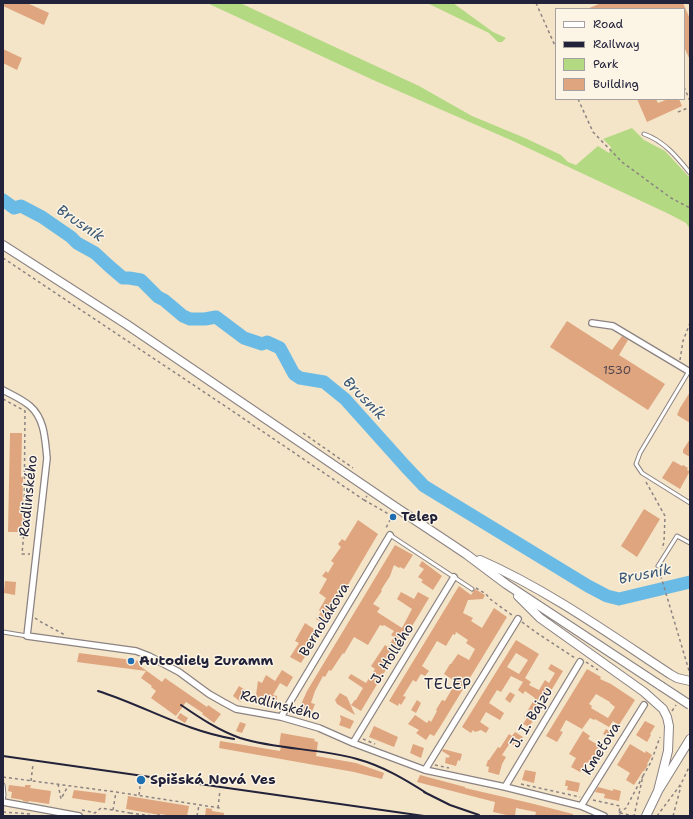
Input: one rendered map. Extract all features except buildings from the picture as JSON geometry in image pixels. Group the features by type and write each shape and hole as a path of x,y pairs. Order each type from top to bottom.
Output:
{"main road":[{"path":"3,245 126,324 466,554 506,584 690,706"},
{"path":"466,554 504,570 565,605 670,674 677,678 690,681"},
{"path":"506,584 540,618 644,692 663,709 669,726 668,751 658,791"},
{"path":"646,816 658,791 690,739"}],"street":[{"path":"592,323 612,326 690,372"},
{"name":"Radlinského","path":"3,390 25,402 36,412 44,430 47,458 27,636 136,652 149,656 179,672 209,694 236,709 281,717 319,728 353,743 425,770 505,787 581,806 604,816"},
{"name":"Bernolákova","path":"281,717 390,535"},
{"name":"J. Hollého","path":"353,743 454,577"},
{"path":"425,770 518,619"},
{"name":"J. I. Bajzu","path":"505,787 580,662"},
{"name":"Kmeťova","path":"581,806 644,705"},
{"path":"3,802 79,816"}],"lane":[{"path":"644,134 652,136 676,156 690,173"},
{"path":"690,372 640,453 636,464 642,472 690,503"},
{"path":"390,535 472,589"},
{"path":"658,566 677,536 690,543"},
{"path":"3,632 27,636"},
{"path":"3,785 3,802"}],"path":[{"path":"536,3 555,46"},
{"path":"685,89 690,101"},
{"path":"578,100 593,132 622,162 671,198 690,208"},
{"path":"678,112 690,107"},
{"path":"3,258 364,500 392,516 386,528"},
{"path":"679,366 683,341 690,323"},
{"path":"3,399 25,411 24,532 22,554 36,554"},
{"path":"303,433 358,471"},
{"path":"642,472 665,516 664,542 658,566 690,674"},
{"path":"364,500 372,491"},
{"path":"472,589 475,588 486,594 490,599 580,662"},
{"path":"29,611 41,622 66,635"},
{"path":"286,708 318,721"},
{"path":"357,736 376,744"},
{"path":"619,813 626,808 652,762 661,736"},
{"path":"31,781 33,764"},
{"path":"429,764 450,768"},
{"path":"673,816 681,784 690,765"},
{"path":"619,813 634,816 643,776"},
{"path":"3,777 116,792 219,808 220,790"},
{"path":"139,796 141,779"},
{"path":"509,781 620,806 620,816"},
{"path":"58,784 61,799 68,786"},
{"path":"657,816 681,784"},
{"path":"116,792 113,810 153,816"},
{"path":"197,816 199,805"},
{"path":"3,812 31,814"},
{"path":"157,816 164,816"}],"green space":[{"path":"207,3 240,3 419,86 472,116 525,138 561,155 568,162 576,165 598,146 609,153 611,147 603,139 632,128 644,140 665,151 690,178 690,229 686,223 669,214 513,141 371,79"},
{"path":"427,3 453,3 493,32 506,38 502,42 498,42 489,33"}],"waterway":[{"name":"Brusník","path":"3,200 14,208 21,206 42,217 71,237 77,243 95,253 123,278 141,280 158,297 164,300 183,316 190,319 216,317 244,338 262,344 267,342 280,348 294,374 300,378 324,382 345,399 424,486 588,586 607,596 619,599 690,582"}],"railway":[{"path":"98,691 182,724 234,739"},
{"path":"181,705 202,719 240,738 269,745 343,755 357,759 385,769 428,794"},
{"path":"3,756 424,816"},
{"path":"424,792 450,805 479,815"}],"place":[{"name":"Telep","path":"393,517"},
{"name":"Autodiely Zuramm","path":"131,661"},
{"name":"Spišská Nová Ves","path":"141,780"}],"district":[{"name":"TELEP","path":"448,685"}]}
